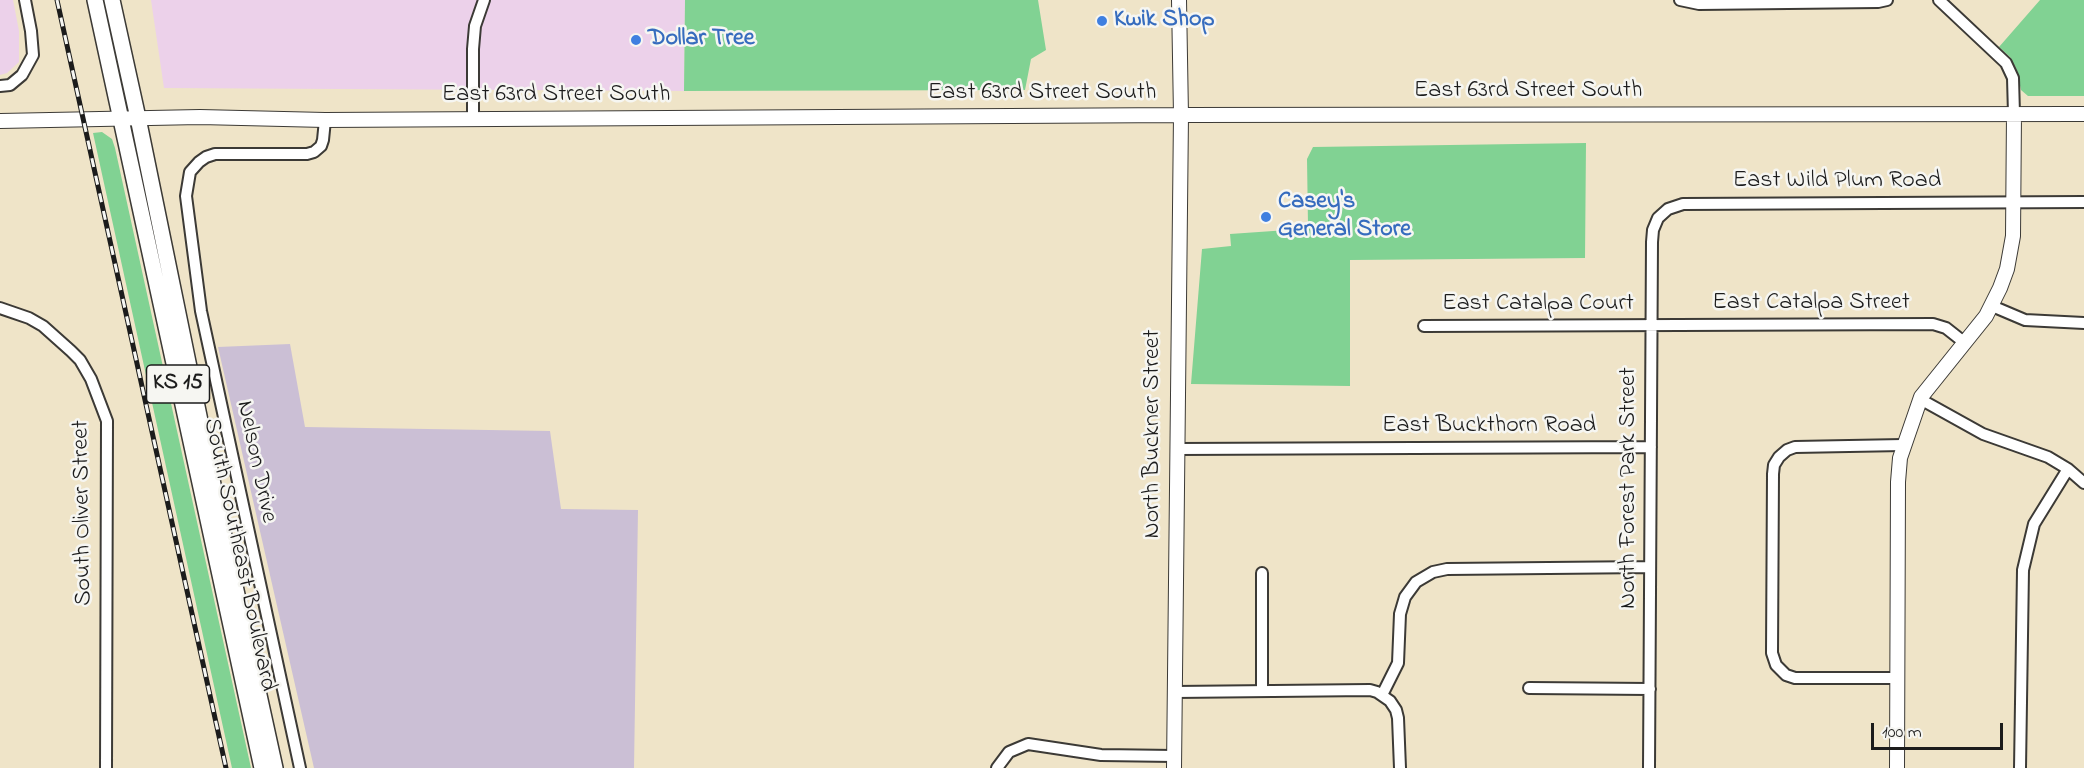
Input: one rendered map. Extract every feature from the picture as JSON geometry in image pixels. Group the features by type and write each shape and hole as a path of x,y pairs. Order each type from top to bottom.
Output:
{"main road":[{"name":"South Southeast Boulevard","path":"94,0 262,768"},
{"name":"South Southeast Boulevard","path":"112,0 216,499 275,768"},
{"name":"North Buckner Street","path":"1174,762 1181,115 1179,0"},
{"path":"1897,768 1900,458 1920,399 1992,306 2007,269 2011,249 2014,114"},
{"name":"East 63rd Street South","path":"0,121 200,117 324,120 1181,115 2084,114"}],"street":[{"path":"0,87 10,85 22,75 33,55 25,0"},
{"path":"473,119 472,49 475,26 484,0"},
{"path":"1680,0 1699,4 1755,1 1878,2 1887,0"},
{"path":"1939,0 2006,63 2013,78 2014,114"},
{"name":"Nelson Drive","path":"300,768 201,311 186,196 190,172 206,157 215,154 307,154 314,152 323,140 324,120"},
{"name":"East Wild Plum Road","path":"1663,212 1683,204 2084,202"},
{"name":"North Forest Park Street","path":"1649,768 1653,230 1655,222 1663,212"},
{"path":"1992,306 2025,321 2084,323"},
{"name":"South Oliver Street","path":"0,308 43,326 80,360 94,385 107,421 106,768"},
{"name":"East Catalpa Street","path":"1652,326 1933,324 1946,328 1965,343"},
{"name":"East Catalpa Court","path":"1424,326 1652,326"},
{"path":"1920,399 1983,434 2040,454 2068,469 2084,483"},
{"path":"1897,678 1795,678 1786,675 1776,665 1772,653 1773,474 1774,465 1779,457 1787,450 1796,447 1903,445"},
{"name":"East Buckthorn Road","path":"1177,449 1651,447"},
{"path":"2020,768 2023,570 2034,524 2068,469"},
{"path":"1382,694 1398,663 1401,608 1410,589 1424,576 1437,570 1447,569 1650,567"},
{"path":"1262,573 1262,691"},
{"path":"1529,688 1650,688"},
{"path":"1175,692 1370,690 1382,694 1390,701 1398,718 1400,768"},
{"path":"997,768 1006,754 1017,747 1032,745 1174,762"}],"shaded area":[{"path":"0,0 13,0 19,31 19,62 7,73 0,75"},
{"path":"151,0 685,0 684,91 164,88"},
{"path":"290,344 305,427 550,431 561,509 638,510 634,768 314,768 218,347"}],"green space":[{"path":"685,0 1038,0 1046,50 1031,59 1025,90 684,91"},
{"path":"2040,0 2084,0 2084,96 2028,96 2021,90 2016,68 2010,57 1999,47"},
{"path":"102,132 112,139 115,148 251,768 232,768 93,133"},
{"path":"1586,143 1585,258 1350,260 1350,386 1191,384 1202,249 1231,246 1230,234 1302,229 1308,225 1307,159 1313,147"}],"railway":[{"path":"57,0 226,768"}],"place":[{"name":"Kwik Shop","path":"1102,21"},
{"name":"Dollar Tree","path":"636,40"},
{"name":"Casey's General Store","path":"1266,217"}]}
